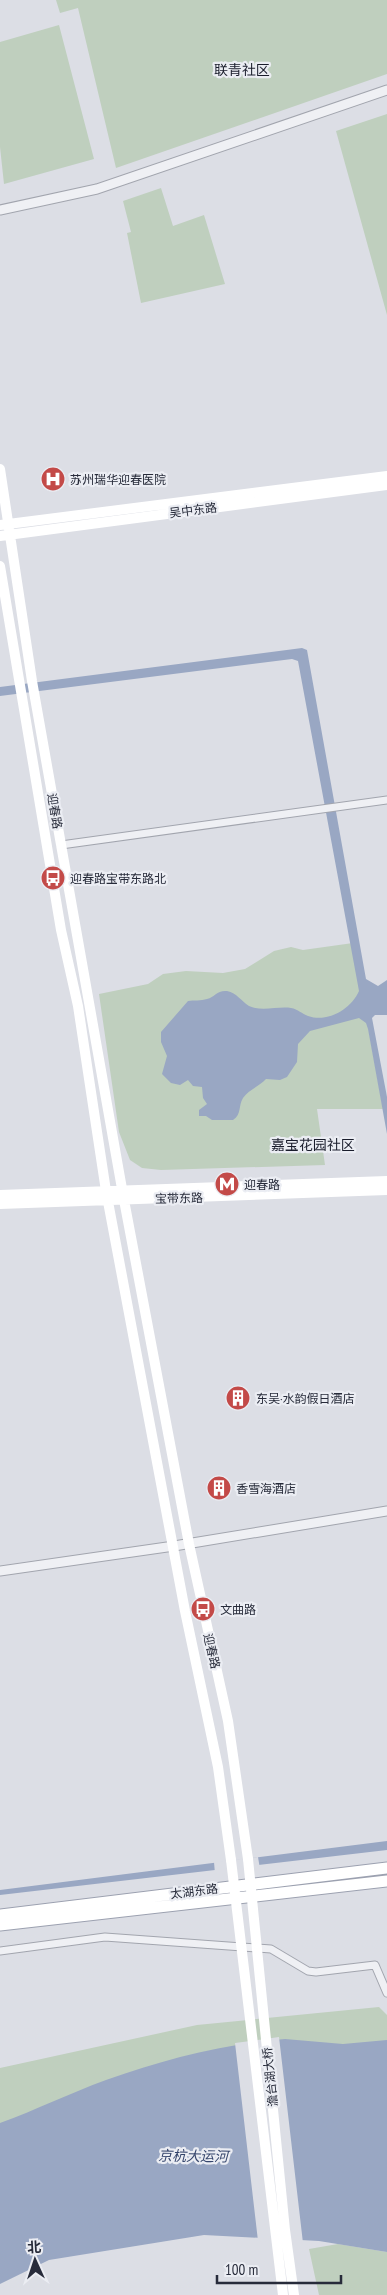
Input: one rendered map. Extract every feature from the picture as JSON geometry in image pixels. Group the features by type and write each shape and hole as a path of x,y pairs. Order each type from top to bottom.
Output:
{"main road":[{"name":"迎春路","path":"0,469 5,530 32,685 123,1195 189,1544 228,1721 248,1859"},
{"name":"吴中东路","path":"5,530 387,476"},
{"name":"吴中东路","path":"5,530 387,485"},
{"name":"迎春路","path":"0,566 62,930 78,1006 107,1196 185,1611 218,1767 231,1860"},
{"name":"宝带东路","path":"0,1204 123,1195 368,1186 387,1181"},
{"name":"宝带东路","path":"368,1186 387,1190"},
{"name":"宝带东路","path":"0,1195 107,1196"},
{"name":"澹台湖大桥","path":"248,1859 286,2238 294,2295"},
{"name":"澹台湖大桥","path":"231,1860 283,2295"},
{"name":"太湖东路","path":"0,1915 387,1868"},
{"name":"太湖东路","path":"0,1924 387,1882"}],"street":[{"path":"0,210 98,189 387,90"},
{"path":"61,845 387,800"},
{"path":"0,1571 189,1544 387,1511"},
{"path":"0,1951 105,1937 271,1949 308,1971 375,1965 387,1993"}],"green space":[{"path":"56,0 387,0 387,74 116,168 78,8 60,13"},
{"path":"59,25 94,159 4,184 0,147 0,42"},
{"path":"387,114 387,315 336,131"},
{"path":"161,188 173,226 204,215 225,284 141,303 127,233 131,232 123,201"},
{"path":"353,943 383,1109 317,1109 325,1165 161,1170 142,1168 130,1160 119,1132 99,994 148,984 163,974 186,971 223,973 245,969 274,951 291,947 303,950"},
{"path":"379,2007 387,2015 387,2120 0,2157 0,2068 197,2025"},
{"path":"338,2244 387,2252 387,2295 319,2295 309,2249"}],"water":[{"path":"302,648 307,650 366,979 378,986 387,980 387,1015 375,1015 372,1018 387,1097 387,1134 368,1029 366,1023 359,1018 310,1031 298,1044 297,1062 287,1077 280,1080 266,1079 248,1093 243,1098 238,1115 233,1120 212,1120 206,1116 199,1116 199,1110 207,1104 203,1098 202,1087 193,1086 188,1080 180,1085 171,1083 162,1074 167,1056 161,1042 161,1032 188,1001 205,1000 227,991 234,993 254,1008 291,1008 308,1016 323,1018 345,1009 359,991 298,661 292,659 0,696 0,687"},
{"path":"387,1841 387,1850 0,1895 0,1890"},
{"name":"京杭大运河","path":"285,2039 343,2044 387,2040 387,2252 319,2241 204,2235 49,2260 0,2284 0,2123 93,2085 150,2065 217,2049"}],"pier":[{"path":"258,1857 260,1869 215,1874 214,1862"},
{"path":"279,2037 303,2243 258,2241 235,2043"}],"place":[{"name":"苏州瑞华迎春医院","path":"53,479"},
{"name":"迎春路宝带东路北","path":"53,878"},
{"name":"迎春路","path":"227,1184"},
{"name":"东吴·水韵假日酒店","path":"238,1398"},
{"name":"香雪海酒店","path":"219,1488"},
{"name":"文曲路","path":"203,1609"}],"district":[{"name":"联青社区","path":"242,70"},
{"name":"嘉宝花园社区","path":"313,1145"}]}
